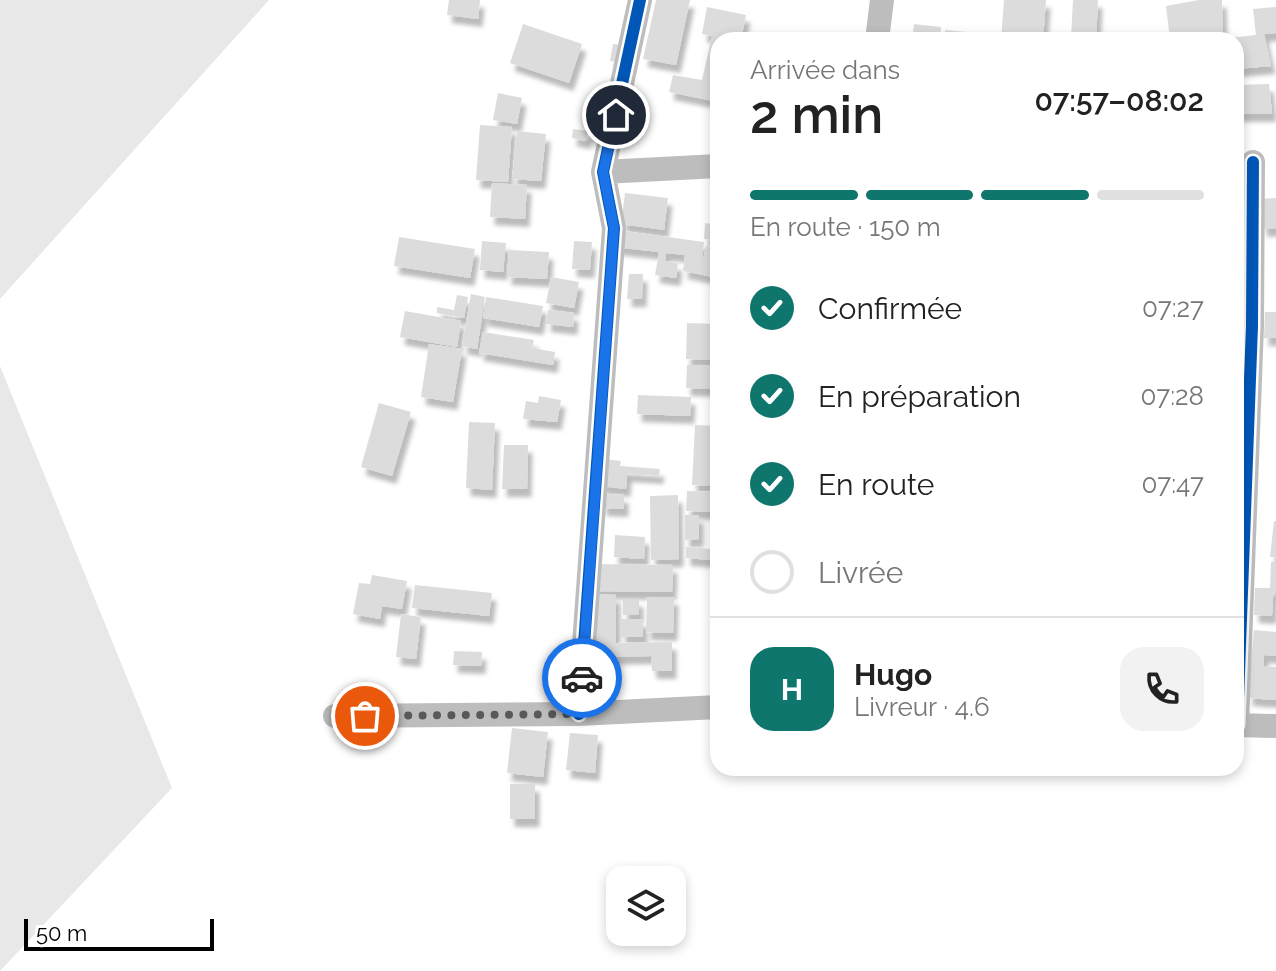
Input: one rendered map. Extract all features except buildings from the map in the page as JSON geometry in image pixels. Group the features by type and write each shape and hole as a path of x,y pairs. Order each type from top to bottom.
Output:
{"street":[{"path":"579,714 614,228 603,172 640,0"},
{"path":"878,32 882,0"},
{"path":"1244,526 1255,161"},
{"path":"603,172 710,166"},
{"path":"335,716 579,714 710,707"},
{"path":"1244,725 1276,726"}],"shaded area":[{"path":"0,0 269,0 0,299"},
{"path":"0,366 172,788 0,971"}],"cycle path":[{"path":"579,714 614,228 603,172 640,0"},
{"path":"1244,539 1252,326 1253,162"}],"way so far":[{"path":"365,716 579,714 582,678"}],"route":[{"path":"582,678 614,228 603,172 616,115"}]}
